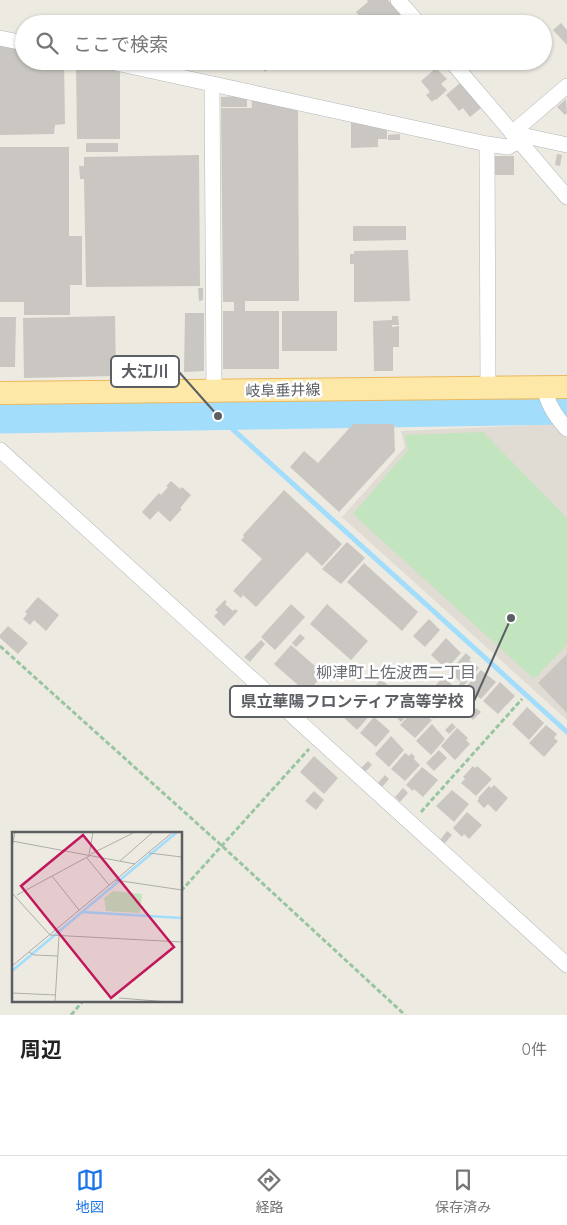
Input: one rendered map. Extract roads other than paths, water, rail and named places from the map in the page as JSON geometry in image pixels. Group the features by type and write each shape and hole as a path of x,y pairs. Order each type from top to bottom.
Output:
{"main road":[{"name":"岐阜垂井線","path":"0,393 488,388 545,392 567,387"}],"street":[{"path":"398,0 411,15"},
{"path":"0,38 15,41"},
{"path":"148,70 508,147 567,86"},
{"path":"459,70 567,197"},
{"path":"212,84 214,391"},
{"path":"516,137 567,145"},
{"path":"487,144 488,388"},
{"path":"545,392 555,415 567,429"},
{"path":"0,450 567,965"}],"waterway":[{"path":"0,419 567,410"},
{"path":"218,416 567,732"}],"place":[{"name":"大江川","path":"218,416"},
{"name":"県立華陽フロンティア高等学校","path":"511,618"}],"district":[{"name":"柳津町上佐波西二丁目","path":"396,672"}]}
